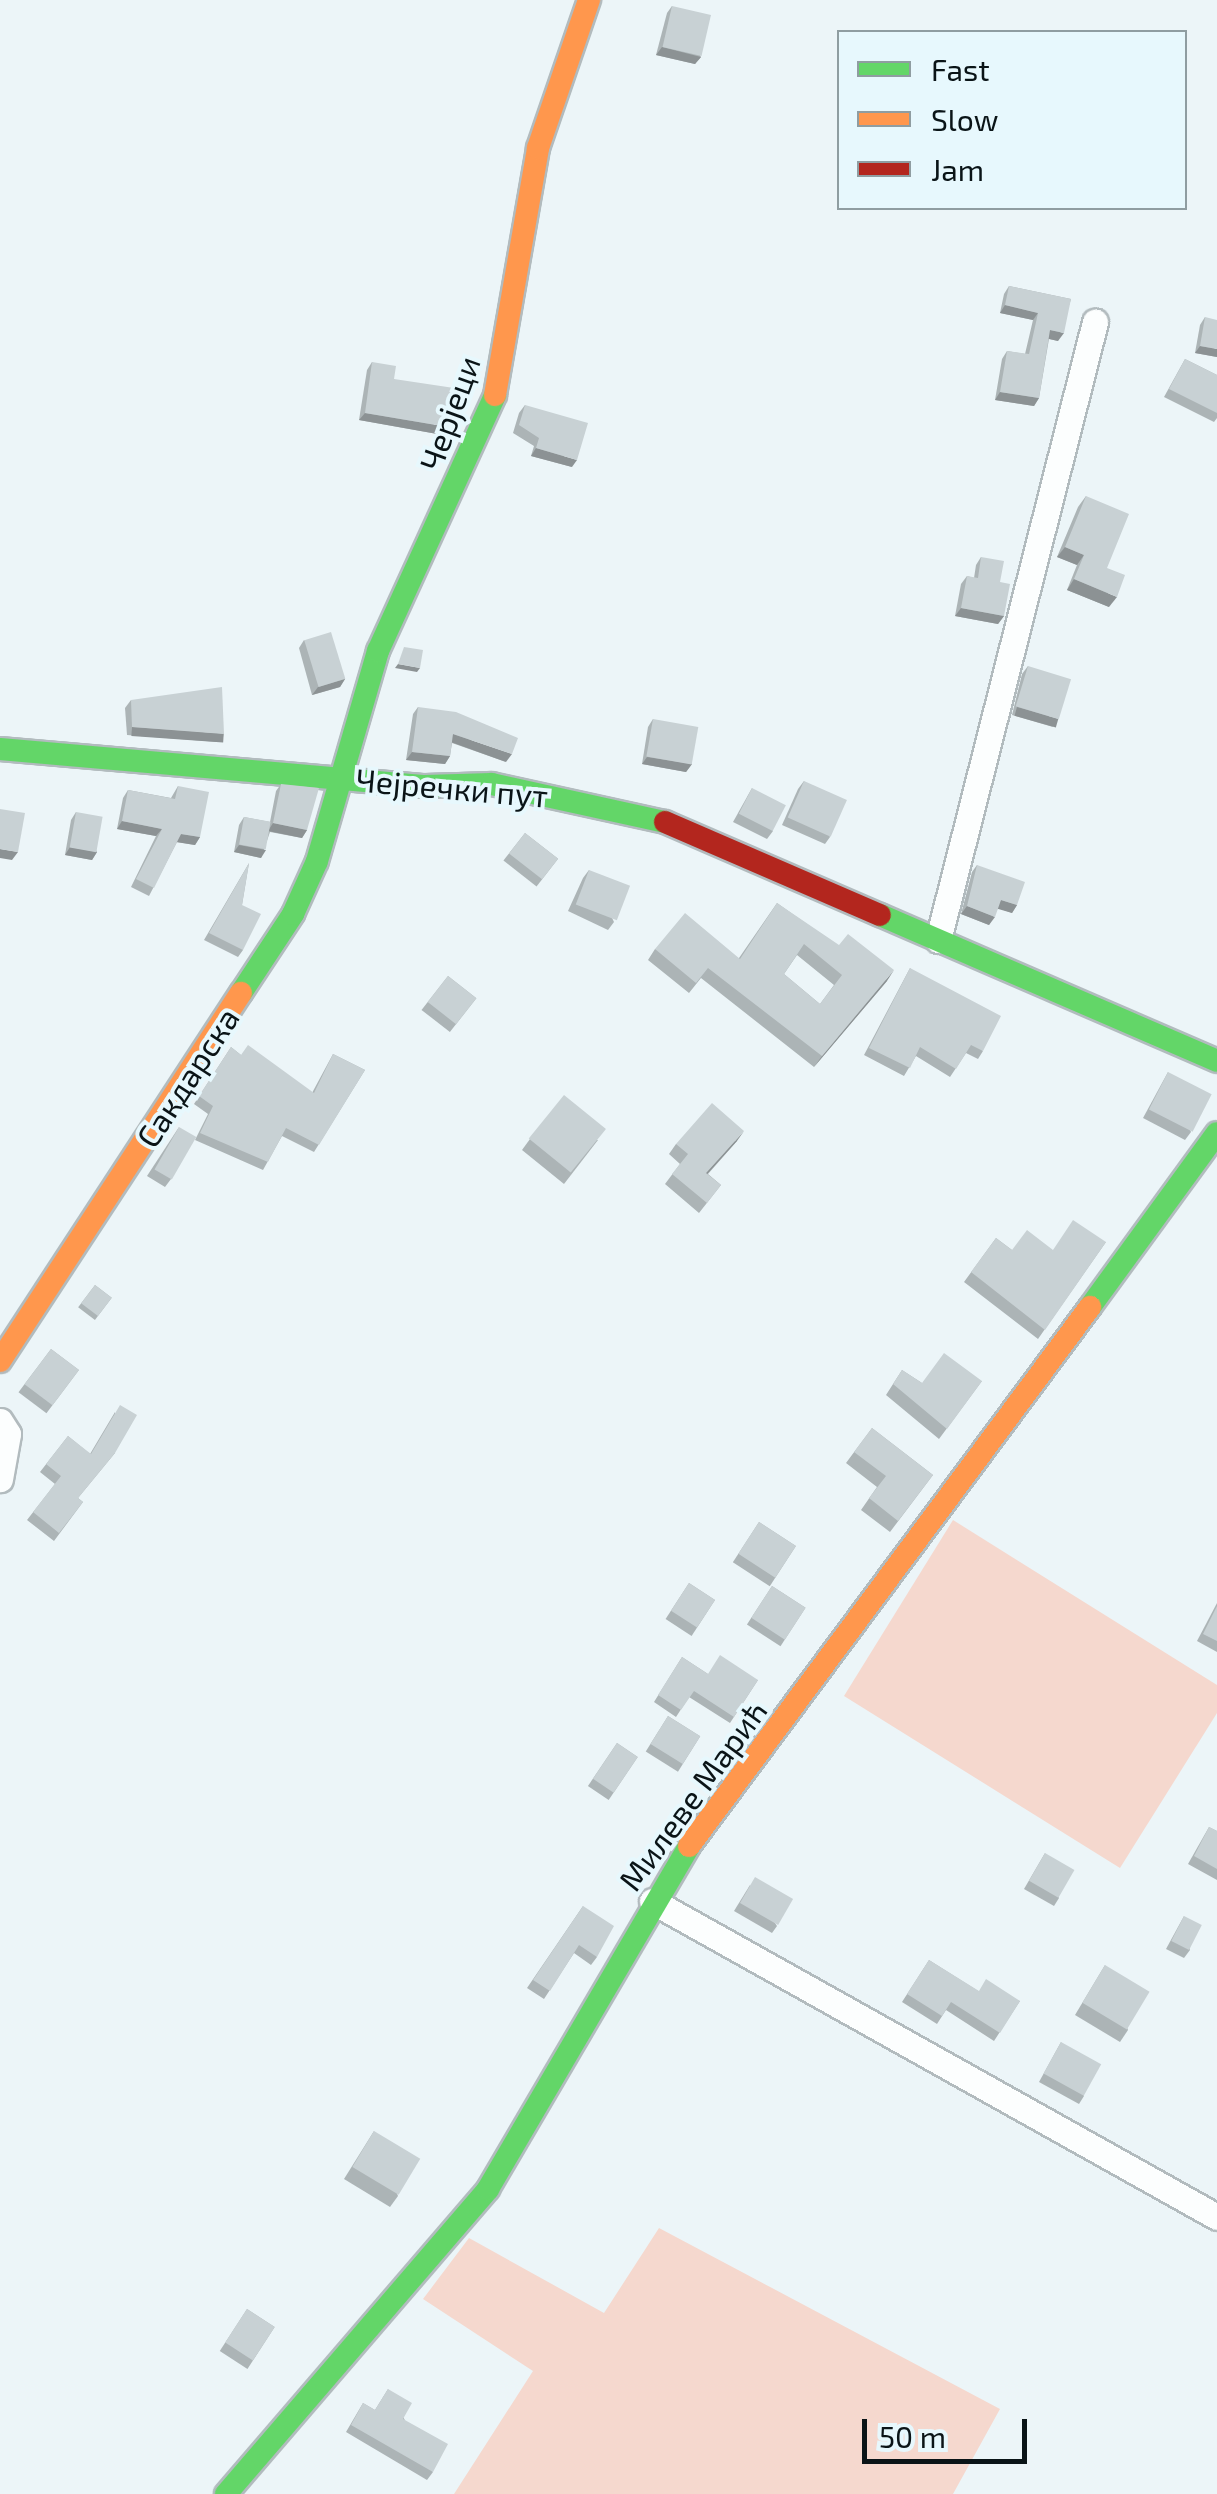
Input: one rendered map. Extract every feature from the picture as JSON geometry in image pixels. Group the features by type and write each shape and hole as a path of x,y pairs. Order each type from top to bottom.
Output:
{"street":[{"name":"Черјеци","path":"338,777 378,652 502,381 538,148 589,0"},
{"path":"938,940 1094,322"},
{"name":"Чејречки пут","path":"0,749 338,777 492,784 660,818 1217,1061"},
{"name":"Сакдарска","path":"0,1361 292,914 318,861 338,777"},
{"name":"Милеве Мaрић","path":"226,2494 488,2189 652,1901 1217,1133"},
{"path":"0,1421 8,1434 0,1479"},
{"path":"652,1901 1217,2216"}],"shaded area":[{"path":"953,1520 1217,1685 1217,1713 1120,1868 844,1696"},
{"path":"659,2228 1000,2409 953,2494 454,2494 533,2371 423,2299 469,2238 604,2313"}],"building":[{"path":"672,6 711,15 702,56 663,47"},
{"path":"1009,286 1071,299 1064,333 1050,330 1039,398 1000,392 1007,351 1029,354 1038,313 1005,305"},
{"path":"1205,317 1217,320 1217,349 1200,346"},
{"path":"1185,359 1217,375 1217,413 1169,389"},
{"path":"372,362 396,366 394,379 454,388 448,427 365,413"},
{"path":"525,405 588,423 577,460 536,448 539,438 519,425"},
{"path":"1086,496 1129,514 1107,568 1125,575 1117,597 1074,579 1084,555 1065,547"},
{"path":"981,557 1004,561 1000,582 1010,584 1004,616 961,608 967,576 978,578"},
{"path":"331,632 345,679 319,687 304,640"},
{"path":"404,647 423,650 420,668 398,664"},
{"path":"1028,666 1071,679 1059,719 1016,706"},
{"path":"222,687 224,734 132,727 131,700"},
{"path":"418,707 456,712 518,738 512,754 453,734 450,756 412,752"},
{"path":"653,719 698,727 692,764 646,756"},
{"path":"804,781 847,800 831,837 788,818"},
{"path":"281,784 319,788 307,830 273,823"},
{"path":"178,786 209,792 200,837 181,834 154,888 136,879 162,829 122,821 128,790 175,799"},
{"path":"752,788 786,805 773,831 739,814"},
{"path":"0,809 25,813 18,852 0,849"},
{"path":"76,812 103,817 96,852 70,847"},
{"path":"244,817 271,822 266,849 239,845"},
{"path":"525,833 558,859 542,879 509,853"},
{"path":"249,863 242,905 261,914 243,950 209,933"},
{"path":"977,865 1025,882 1017,905 1001,900 995,917 967,906"},
{"path":"589,870 630,886 617,920 576,905"},
{"path":"777,903 839,945 848,934 894,970 822,1056 708,968 696,983 655,949 685,913 740,959","holes":["804,944 842,975 820,1004 784,974"]},
{"path":"910,968 1001,1016 983,1051 971,1045 956,1069 920,1047 910,1068 869,1048"},
{"path":"448,976 476,998 456,1024 428,1002"},
{"path":"248,1045 314,1093 333,1054 365,1070 319,1145 286,1128 268,1162 200,1133 213,1106 199,1096 231,1047 241,1055"},
{"path":"1168,1072 1212,1094 1193,1132 1149,1109"},
{"path":"564,1095 606,1129 571,1173 529,1139"},
{"path":"712,1103 744,1131 706,1173 721,1185 707,1203 672,1174 688,1154 676,1144"},
{"path":"179,1127 196,1137 172,1179 154,1169"},
{"path":"1073,1220 1106,1242 1045,1330 971,1272 996,1238 1012,1250 1027,1230 1053,1250"},
{"path":"95,1285 112,1298 98,1316 81,1303"},
{"path":"51,1349 79,1370 52,1405 25,1384"},
{"path":"944,1353 982,1381 947,1429 893,1384 902,1370 922,1383"},
{"path":"120,1405 137,1415 115,1453 78,1498 83,1502 59,1533 33,1512 61,1476 46,1464 68,1436 91,1454"},
{"path":"872,1428 933,1475 898,1521 869,1498 886,1476 854,1452"},
{"path":"759,1522 796,1546 775,1578 738,1554"},
{"path":"689,1583 715,1600 697,1628 671,1611"},
{"path":"772,1586 806,1608 785,1640 751,1618"},
{"path":"1217,1606 1217,1641 1203,1634"},
{"path":"720,1655 758,1680 734,1717 694,1691 681,1710 658,1695 682,1657 708,1674"},
{"path":"668,1716 700,1736 683,1764 651,1744"},
{"path":"617,1743 638,1757 614,1793 593,1779"},
{"path":"1209,1827 1217,1831 1217,1869 1194,1856"},
{"path":"1045,1853 1074,1870 1058,1898 1029,1881"},
{"path":"755,1877 793,1899 778,1925 740,1903"},
{"path":"583,1906 614,1926 597,1957 579,1945 550,1991 533,1980"},
{"path":"1184,1916 1202,1925 1189,1950 1171,1941"},
{"path":"929,1960 979,1991 986,1979 1020,2001 1000,2033 951,2002 942,2016 907,1994"},
{"path":"1105,1965 1150,1992 1127,2029 1082,2003"},
{"path":"1061,2042 1101,2064 1084,2096 1044,2073"},
{"path":"374,2131 420,2159 399,2195 352,2167"},
{"path":"247,2309 275,2327 253,2361 225,2343"},
{"path":"388,2389 412,2403 403,2419 448,2444 433,2472 351,2425 363,2403 375,2410"}],"traffic: fast":[{"path":"241,993 293,914 317,861 378,651 495,395"},
{"path":"0,749 425,786 492,784 665,822"},
{"path":"880,915 1217,1061"},
{"path":"1090,1307 1217,1133"},
{"path":"226,2494 488,2189 689,1846"}],"traffic: slow":[{"path":"495,395 538,148 589,0"},
{"path":"0,1361 241,993"},
{"path":"689,1846 1090,1307"}],"traffic: jam":[{"path":"665,822 880,915"}]}
